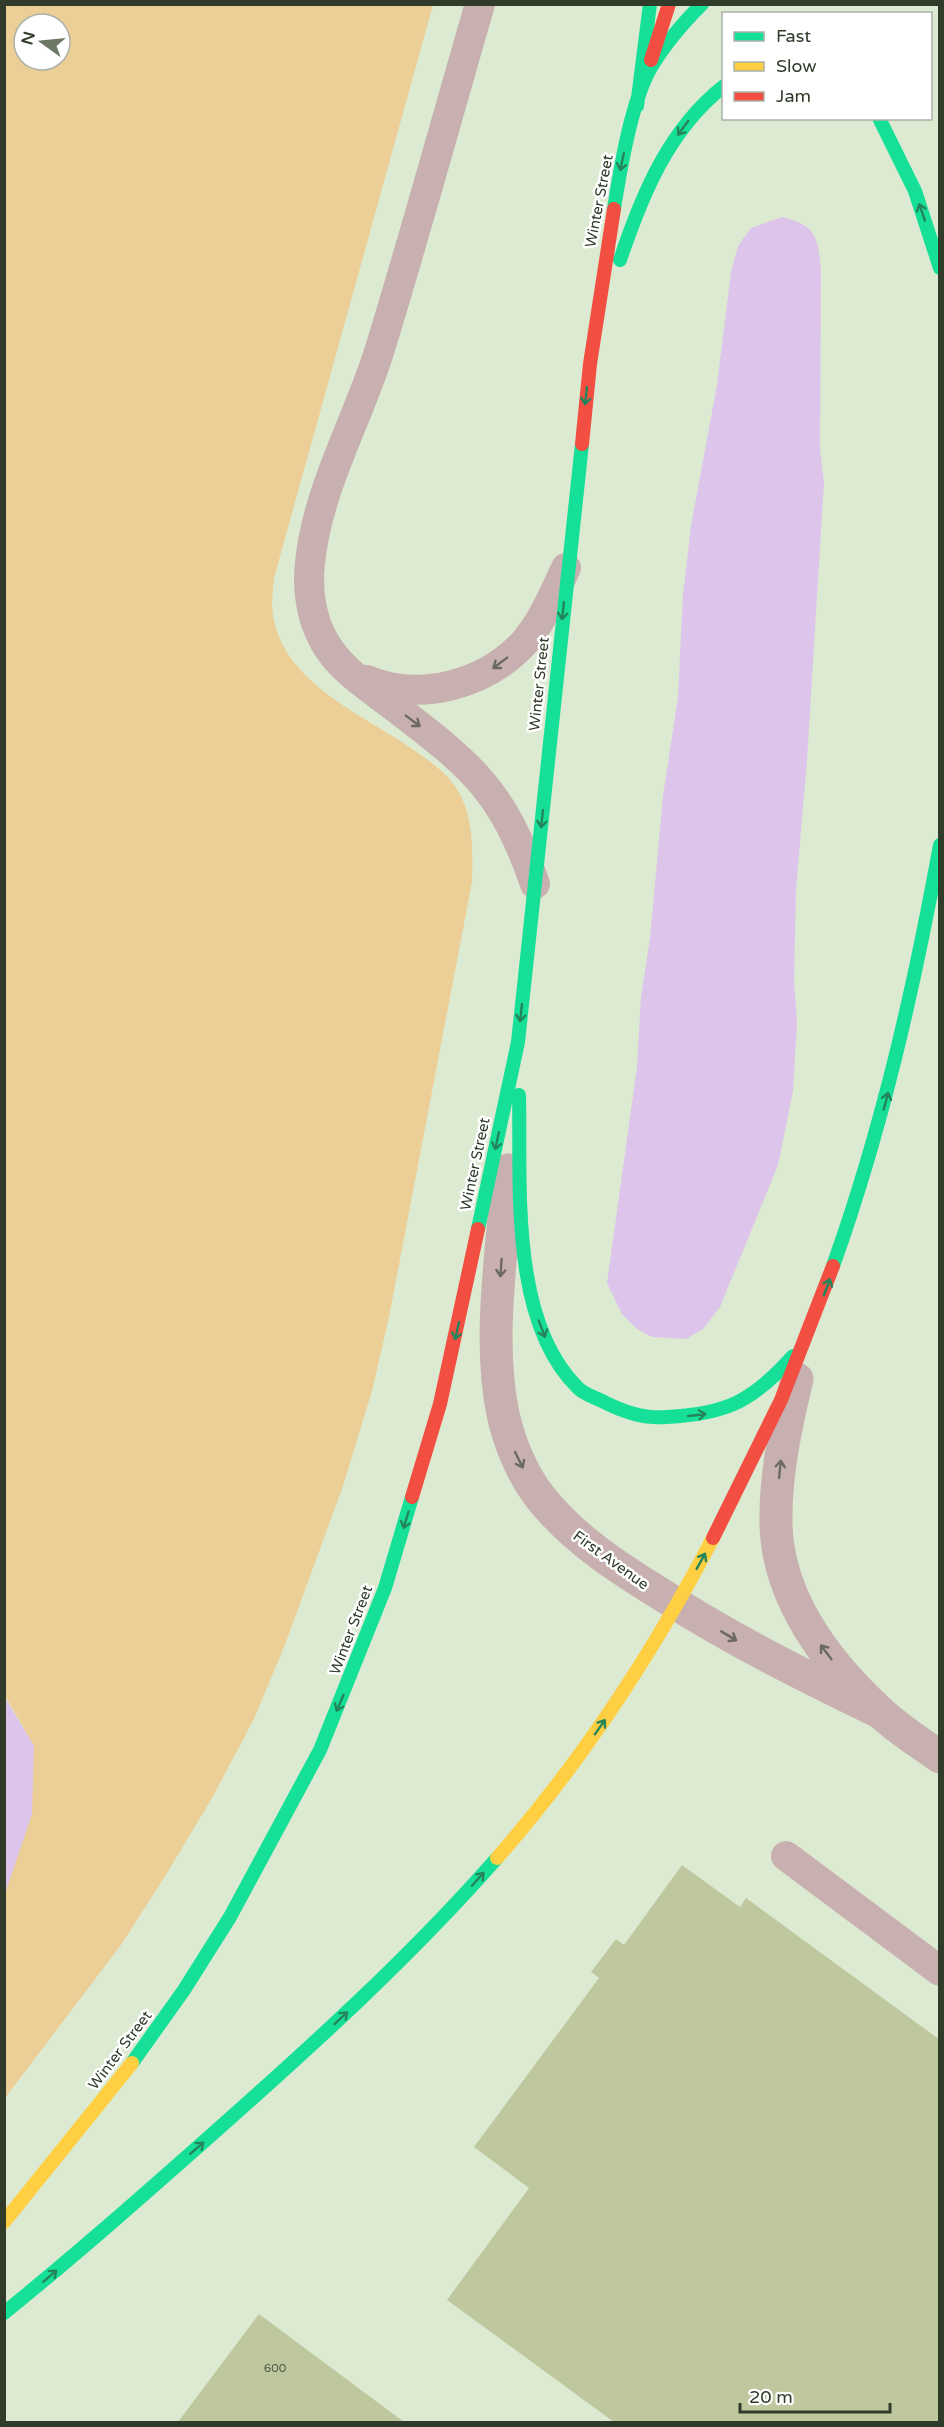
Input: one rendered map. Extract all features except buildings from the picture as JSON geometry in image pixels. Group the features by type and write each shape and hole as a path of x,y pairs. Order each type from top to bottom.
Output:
{"main road":[{"path":"637,106 650,4"},
{"name":"Winter Street","path":"4,2222 82,2128 184,1990 271,1844 320,1750 385,1588 419,1478 459,1322 518,1042 590,364 613,211 637,106 669,4"},
{"path":"637,106 649,71 662,50 677,29 702,4"},
{"path":"590,364 614,275 651,182 691,117 722,87"},
{"path":"880,120 897,148 913,185 939,268"},
{"path":"4,2313 299,2058 430,1931 510,1844 601,1727 676,1605 741,1486 774,1417 841,1252 880,1120 912,990 939,845"},
{"path":"518,1042 525,1265 536,1312 553,1358 578,1388 618,1410 660,1419 712,1413 747,1398 777,1374 806,1341"}],"street":[{"name":"First Avenue","path":"518,1042 495,1366 503,1415 522,1466 538,1495 566,1526 623,1571 764,1657 879,1712"},
{"name":"First Avenue","path":"806,1341 781,1464 776,1523 781,1563 796,1605 818,1641 841,1672 879,1712 939,1757"}],"lane":[{"path":"480,4 377,356 316,530 309,564 310,595 314,621 334,657 350,673 448,747 481,778 501,806 520,840 535,884"},
{"path":"350,673 376,684 406,689 439,688 473,680 498,666 524,643 544,612 568,564"},
{"path":"786,1856 939,1971"}],"shaded area":[{"path":"5,5 433,5 274,578 272,601 279,638 291,658 306,676 324,692 405,744 444,773 461,796 469,819 472,882 389,1317 372,1391 343,1486 286,1642 254,1719 212,1798 121,1945 5,2098 5,1894 34,1746 5,1696"},
{"path":"782,217 802,224 808,229 813,234 818,249 821,270 820,450 824,482 807,760 796,890 794,981 797,1023 793,1091 778,1165 720,1307 703,1329 686,1339 652,1337 637,1329 622,1314 607,1283 637,1067 641,997 650,938 663,796 678,697 683,594 691,526 717,385 731,272 738,246 751,228"},
{"path":"4,1696 34,1746 32,1814 5,1894"}],"traffic: fast":[{"path":"637,106 650,4"},
{"path":"614,209 627,137 643,83 667,43 702,4"},
{"path":"620,260 648,188 672,143 704,103 722,88"},
{"path":"880,120 915,191 940,268"},
{"path":"478,1229 518,1042 582,444"},
{"path":"833,1266 882,1110 908,1005 940,845"},
{"path":"519,1095 520,1209 523,1249 530,1289 540,1326 556,1360 578,1388 588,1395 635,1414 659,1417 706,1413 738,1402 751,1394 765,1384 793,1356"},
{"path":"132,2063 184,1990 230,1917 320,1750 385,1588 412,1497"},
{"path":"4,2313 138,2200 326,2032 431,1930 497,1858"}],"traffic: slow":[{"path":"497,1858 559,1783 615,1704 666,1623 713,1538"},
{"path":"4,2222 132,2063"}],"traffic: jam":[{"path":"651,60 669,4"},
{"path":"582,444 590,364 614,209"},
{"path":"412,1497 440,1404 478,1229"},
{"path":"713,1538 781,1400 833,1266"}]}
